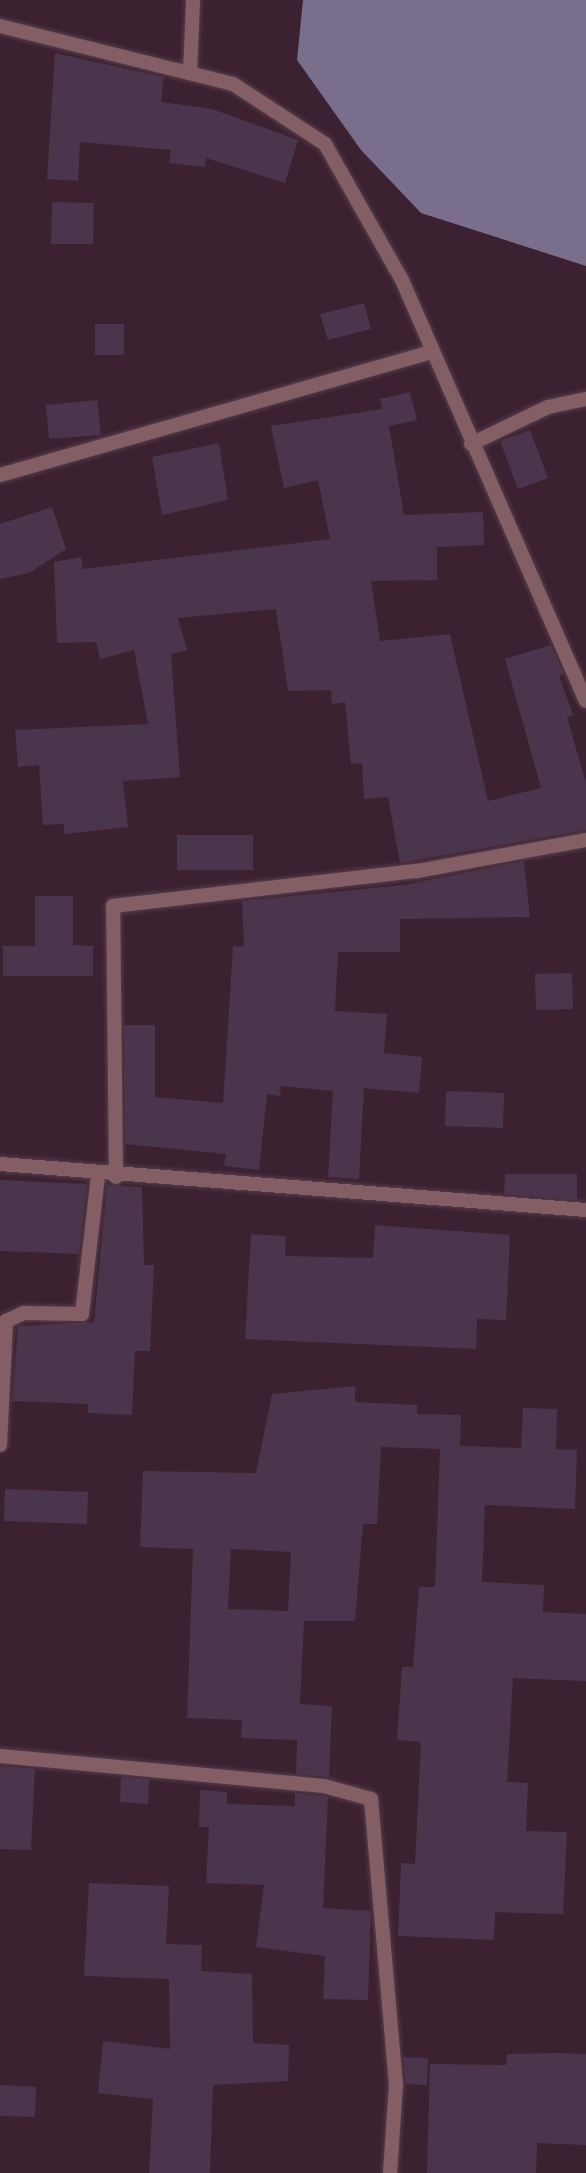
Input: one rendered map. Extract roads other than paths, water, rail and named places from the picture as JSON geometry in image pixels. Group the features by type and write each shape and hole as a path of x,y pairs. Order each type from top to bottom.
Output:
{"street":[{"path":"190,73 193,0"},
{"path":"0,26 233,83 325,144 402,280 471,444 586,701"},
{"path":"0,475 432,352"},
{"path":"471,444 548,407 586,399"},
{"path":"116,1177 113,906 417,871 586,840"},
{"path":"0,1164 98,1176 586,1210"},
{"path":"0,1445 6,1321 24,1313 82,1314 98,1176"},
{"path":"0,1756 324,1786 371,1799 396,2085 390,2173"}]}
